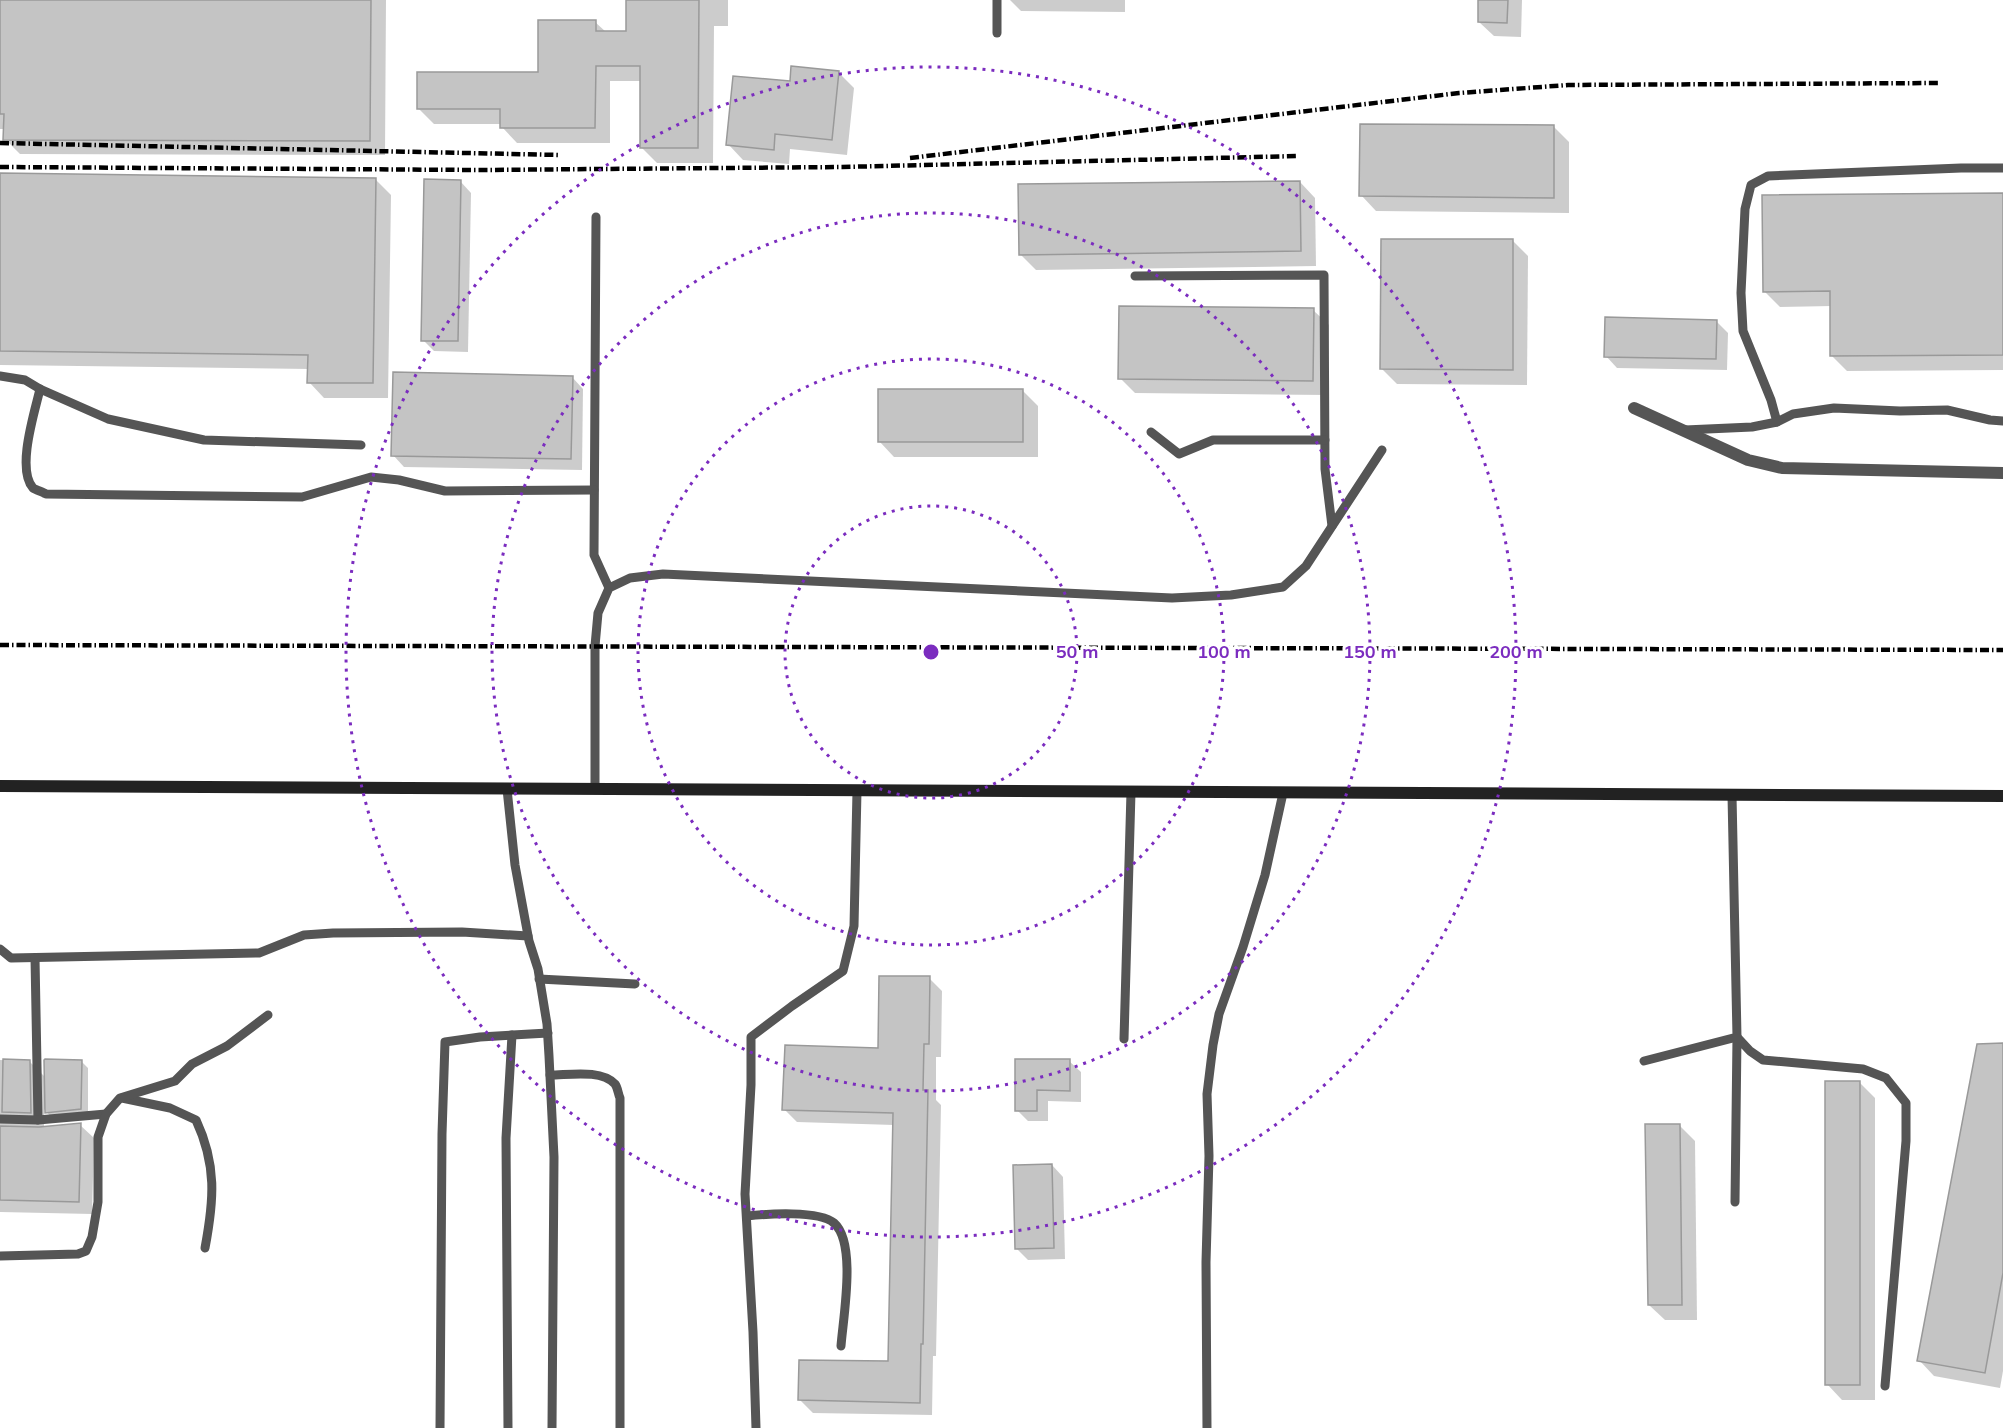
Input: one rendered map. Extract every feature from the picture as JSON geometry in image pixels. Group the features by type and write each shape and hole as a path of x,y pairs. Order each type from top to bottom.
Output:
{"main road":[{"path":"0,786 2003,796"}],"street":[{"path":"1634,408 1748,460 1782,468 2003,473"}],"lane":[{"path":"997,0 997,33"},
{"path":"1777,422 1771,400 1743,331 1745,209 1751,185 1768,176 2003,168"},
{"path":"596,217 594,555 609,588"},
{"path":"1135,276 1324,275 1325,469 1332,526"},
{"path":"0,376 25,380 108,419 204,440 361,445"},
{"path":"40,389 29,438 26,473 34,488 46,494 302,497 371,477 399,480 445,491 594,490"},
{"path":"1680,430 1752,427 1777,422 1793,414 1834,408 1900,411 1947,410 2003,421"},
{"path":"1150,432 1179,454 1213,440 1325,440"},
{"path":"596,789 595,646 598,613 609,588 630,578 663,574 1172,598 1231,595 1284,587 1306,566 1382,450"},
{"path":"507,789 515,865 548,1034 554,1157 552,1428"},
{"path":"756,1428 745,1194 751,1085 751,1037 843,971 854,926 857,791"},
{"path":"1124,1039 1131,792"},
{"path":"1207,1428 1206,1262 1209,1156 1207,1094 1211,1055 1219,1014 1265,875 1283,793"},
{"path":"1732,795 1737,1037 1735,1202"},
{"path":"0,949 11,958 259,953 304,935 333,933 462,932 528,936"},
{"path":"35,958 38,1120"},
{"path":"539,979 635,984"},
{"path":"0,1256 78,1254 86,1251 92,1237 98,1202 98,1137 106,1114 120,1098 175,1081 192,1064 227,1046 268,1015"},
{"path":"440,1428 445,1042 480,1037 548,1034"},
{"path":"508,1428 506,1138 512,1035"},
{"path":"1644,1061 1737,1037"},
{"path":"1737,1037 1750,1051 1763,1059 1863,1069 1886,1078 1906,1103 1906,1141 1885,1386"},
{"path":"550,1076 586,1074 605,1077 616,1085 620,1098 620,1428"},
{"path":"120,1098 170,1108 196,1120 204,1136 210,1160 213,1207 205,1248"},
{"path":"0,1119 38,1120 106,1114"},
{"path":"747,1216 785,1213 823,1218 834,1223 844,1240 848,1263 841,1346"}],"building":[{"path":"0,0 371,0 370,141 3,140 4,114 0,114"},
{"path":"626,0 699,0 698,148 640,148 640,66 596,66 595,128 500,128 500,109 417,109 417,72 538,72 538,20 596,20 596,31 626,31"},
{"path":"1478,0 1508,0 1507,23 1478,22"},
{"path":"791,66 839,71 832,140 775,134 774,150 726,145 733,76 790,81"},
{"path":"1360,124 1554,125 1554,198 1359,196"},
{"path":"0,173 376,178 373,383 307,383 308,355 0,351"},
{"path":"424,179 461,180 458,341 421,341"},
{"path":"1300,181 1301,251 1019,255 1018,184"},
{"path":"2003,193 2003,355 1830,356 1830,291 1763,292 1762,195"},
{"path":"1381,239 1513,239 1513,370 1380,369"},
{"path":"1119,306 1314,308 1313,381 1118,379"},
{"path":"1605,317 1717,320 1716,359 1604,357"},
{"path":"393,372 573,376 571,459 391,456"},
{"path":"878,389 1023,389 1023,442 878,442"},
{"path":"879,976 930,976 929,1044 924,1044 923,1090 928,1090 920,1403 798,1400 799,1360 888,1361 893,1113 782,1110 785,1045 878,1048"},
{"path":"2003,1043 2003,1273 1985,1373 1917,1361 1977,1044"},
{"path":"3,1059 30,1060 31,1113 2,1112"},
{"path":"45,1059 82,1060 81,1109 45,1113"},
{"path":"1015,1059 1070,1059 1070,1091 1037,1090 1037,1111 1015,1111"},
{"path":"1825,1081 1860,1081 1860,1385 1825,1385"},
{"path":"81,1123 79,1202 0,1200 0,1126 39,1127"},
{"path":"1645,1124 1680,1124 1682,1305 1648,1305"},
{"path":"1052,1164 1054,1248 1015,1249 1013,1165"}],"railway":[{"path":"910,158 1459,93 1568,85 1940,83"},
{"path":"0,143 560,155"},
{"path":"0,167 480,170 842,167 1298,156"},
{"path":"0,645 2003,650"}]}
